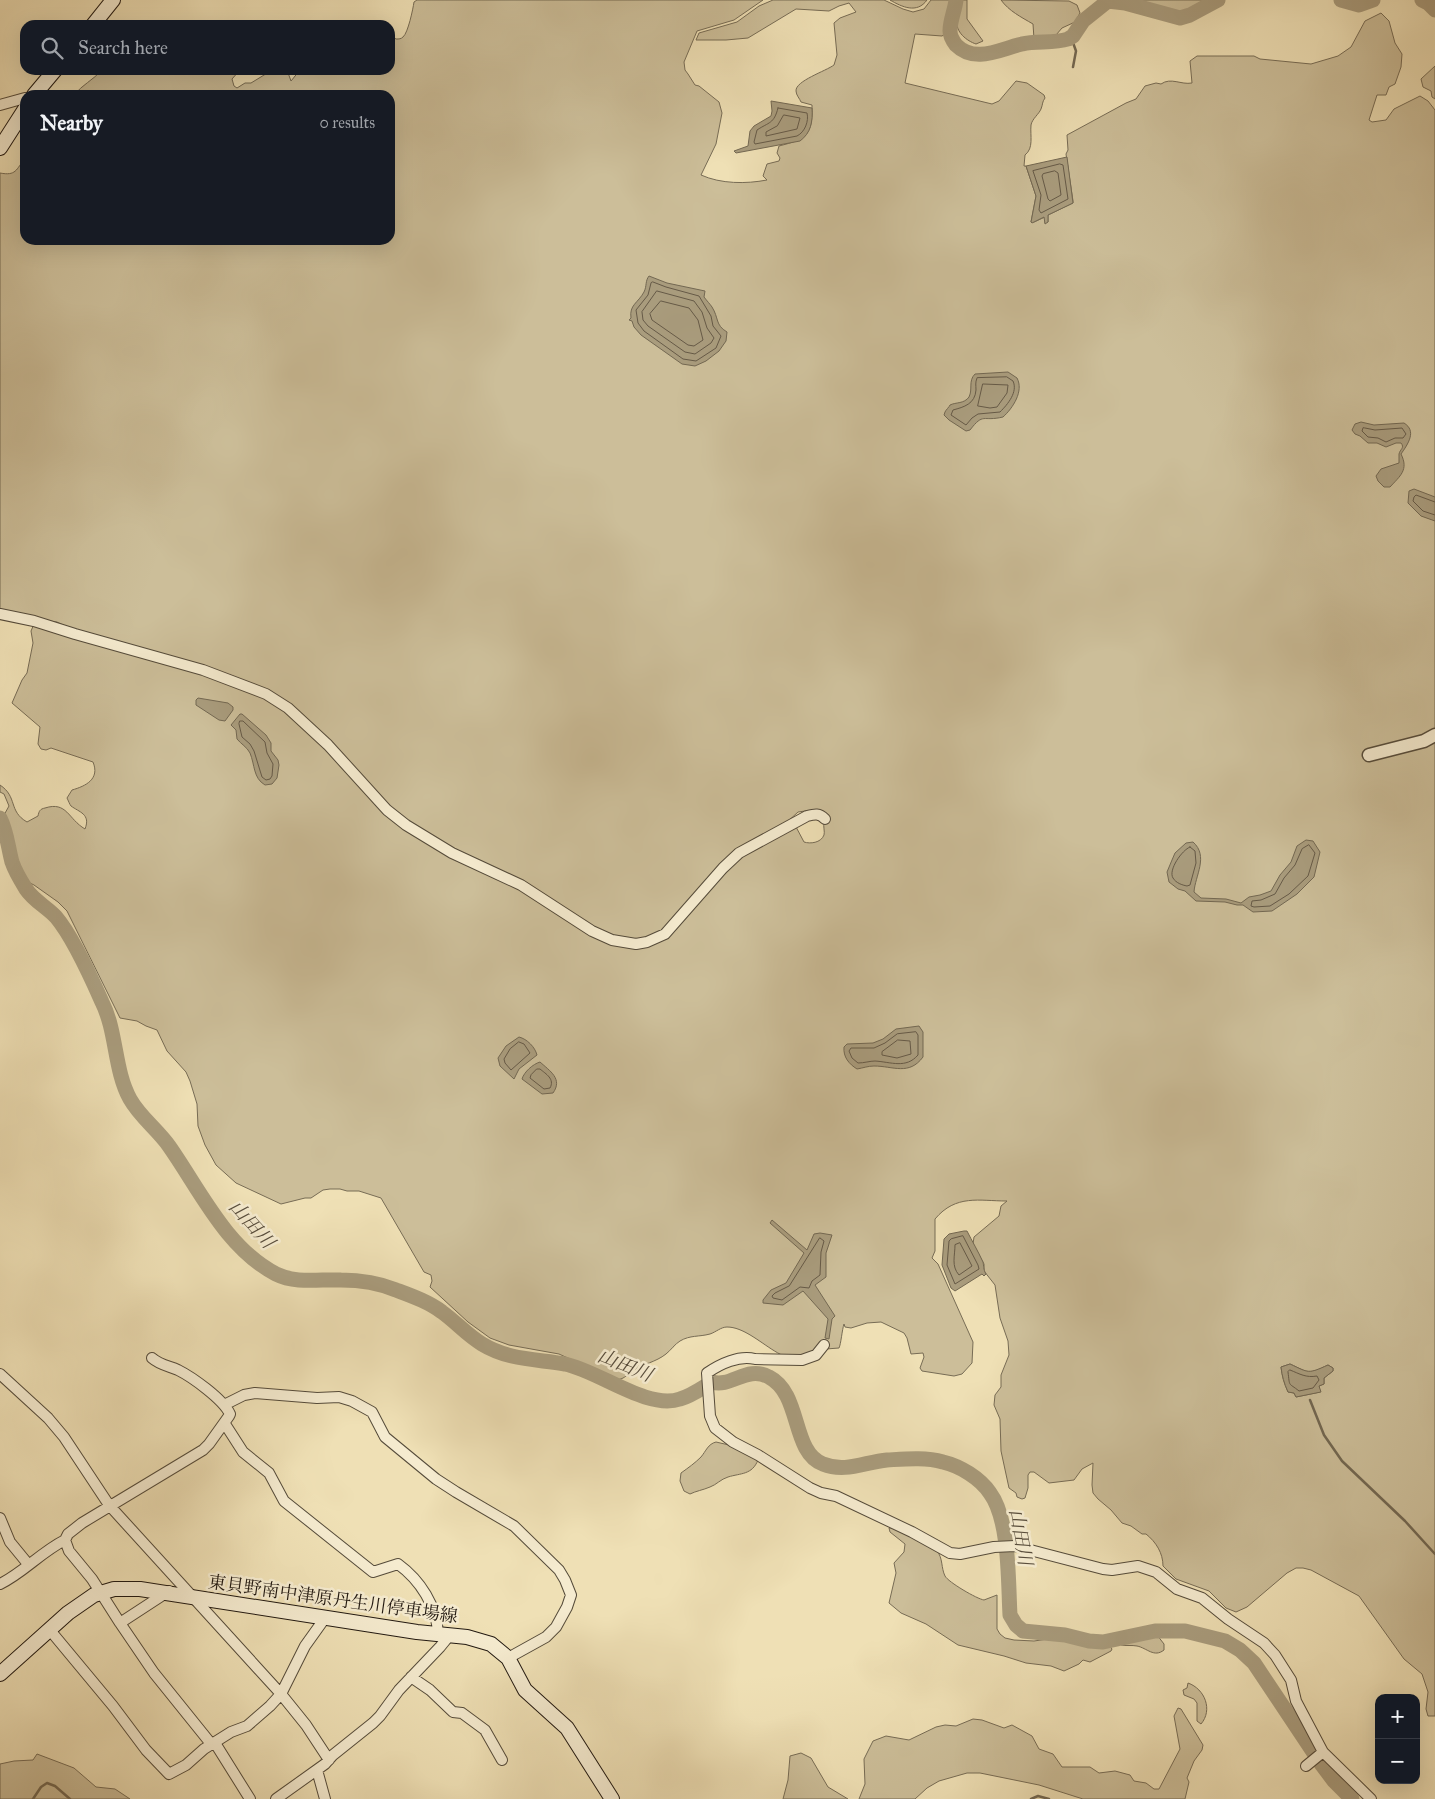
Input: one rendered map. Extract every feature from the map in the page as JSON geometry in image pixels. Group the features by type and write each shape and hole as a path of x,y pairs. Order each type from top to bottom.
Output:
{"main road":[{"path":"97,20 113,0"},
{"path":"38,90 51,75"},
{"path":"0,148 20,117"},
{"name":"東貝野南中津原丹生川停車場線","path":"0,1674 68,1613 101,1592 114,1589 129,1588 443,1635 468,1637 491,1644 508,1658 525,1690 567,1728 612,1799"}],"street":[{"path":"0,105 20,99"},
{"path":"0,614 27,619 203,670 266,694 288,708 328,745 387,810 418,834 521,885 602,937 625,944 647,942 665,934 723,868 739,853 807,816 816,814 825,819"},
{"path":"1369,755 1430,738"},
{"path":"824,1346 816,1355 802,1360 755,1359 748,1357 717,1367 707,1373 711,1421 720,1433 758,1454 810,1488 821,1493 836,1496 950,1552 965,1553 994,1546 1015,1546 1103,1569 1112,1570 1138,1566 1156,1572 1177,1589 1202,1598 1228,1619 1256,1636 1275,1655 1290,1680 1296,1701 1321,1754 1371,1799"},
{"path":"0,1584 65,1540 68,1534 109,1505 203,1450 225,1424 230,1414 224,1405 186,1374 157,1363 152,1358"},
{"path":"0,1374 48,1418 64,1437 109,1505 281,1694 306,1725 328,1760"},
{"path":"224,1405 255,1393 317,1398 339,1397 352,1401 372,1412 385,1437 436,1479 514,1526 559,1570 571,1596 567,1608 556,1627 546,1637 508,1658"},
{"path":"225,1424 243,1452 269,1473 284,1501 307,1520 373,1572 398,1564 417,1581 428,1600 443,1635 440,1647 411,1677 380,1716 317,1770 276,1799"},
{"path":"0,1518 10,1542 28,1564"},
{"path":"65,1540 69,1551 92,1579 162,1683 213,1744 250,1799"},
{"path":"120,1623 165,1593 181,1585"},
{"path":"49,1629 113,1706 146,1750 169,1774 186,1765 213,1744 247,1726 281,1694 305,1646 326,1618"},
{"path":"411,1677 430,1690 453,1712 462,1713 485,1730 502,1760"},
{"path":"1306,1766 1321,1754"},
{"path":"317,1770 325,1799"}],"shaded area":[{"path":"417,0 763,0 734,20 697,31 684,62 685,70 695,85 719,102 722,113 716,144 701,175 725,182 742,183 767,180 763,176 767,164 779,161 780,158 777,153 779,146 802,138 809,130 812,105 801,102 796,92 797,87 805,80 834,65 837,55 834,23 840,18 856,12 849,3 829,11 796,9 748,38 696,40 699,33 737,22 759,6 773,0 884,0 913,12 924,9 931,0 954,0 948,32 942,36 915,34 905,83 992,104 999,101 1016,81 1027,83 1044,95 1045,98 1041,109 1031,125 1031,145 1025,155 1024,166 1026,166 1036,196 1031,222 1045,217 1045,223 1048,222 1048,215 1073,203 1066,154 1068,150 1067,135 1136,99 1145,86 1169,81 1192,83 1190,61 1197,56 1254,56 1260,59 1311,64 1338,56 1351,47 1365,21 1381,13 1389,21 1395,43 1402,54 1401,67 1395,84 1389,87 1386,95 1377,95 1369,120 1372,122 1386,120 1394,109 1420,96 1428,101 1435,110 1435,1716 1428,1716 1426,1709 1428,1692 1422,1674 1404,1659 1359,1596 1311,1570 1296,1568 1287,1573 1247,1607 1236,1612 1226,1608 1209,1591 1176,1579 1163,1566 1160,1552 1150,1537 1122,1523 1098,1499 1093,1493 1093,1463 1082,1469 1074,1480 1049,1483 1034,1472 1030,1472 1028,1475 1028,1488 1025,1498 1022,1499 1017,1497 1016,1493 1009,1488 1001,1451 1000,1419 994,1405 995,1395 1001,1387 1001,1375 1009,1355 1008,1341 1000,1318 995,1285 984,1271 984,1264 973,1244 974,1237 999,1216 1001,1206 1007,1201 977,1200 960,1202 943,1211 935,1219 935,1251 932,1258 938,1264 973,1342 972,1363 962,1374 954,1376 922,1371 920,1368 924,1357 923,1353 911,1354 904,1333 881,1322 867,1323 851,1328 845,1327 844,1324 839,1348 826,1349 821,1346 810,1356 798,1359 787,1357 775,1351 739,1329 725,1327 710,1334 684,1339 662,1357 616,1380 559,1354 509,1345 490,1338 468,1322 430,1287 431,1275 424,1272 381,1198 359,1191 330,1189 323,1190 311,1198 281,1204 236,1183 216,1165 205,1145 198,1126 197,1104 190,1081 186,1072 167,1051 157,1030 137,1021 120,1018 67,911 34,885 30,883 23,887 19,883 5,842 4,815 9,806 4,794 0,792 0,785 9,794 17,813 27,822 38,816 42,809 52,806 63,809 85,829 85,817 71,806 67,798 72,790 87,784 95,773 93,762 51,748 41,749 38,744 40,727 12,703 27,673 33,643 31,631 34,624 118,650 186,668 183,663 75,631 57,622 34,619 0,610 0,173 13,173 20,165 20,245 395,245 395,90 78,90 97,75 236,75 232,79 234,86 237,88 245,83 251,83 264,75 289,75 291,81 296,75 395,75 395,38 401,38 405,35 414,2","holes":["246,684 267,692 289,707 330,743 389,808 407,824 451,849 522,883 589,926 614,937 635,940 658,936 674,922 721,867 737,852 785,824 798,812 805,811 823,814 827,820 824,822 824,835 823,838 815,842 804,842 795,825 741,854 725,869 679,925 667,935 657,941 638,946 619,945 599,938 513,883 437,848 404,827 386,811 327,746 284,708","1290,1364 1309,1372 1328,1365 1333,1368 1333,1371 1324,1378 1324,1384 1319,1386 1320,1392 1296,1397 1294,1393 1288,1392 1281,1367"]},
{"path":"890,0 927,0 919,7 909,8"},
{"path":"960,0 967,0 967,19 983,41 976,44 969,41 960,32 957,17"},
{"path":"1001,0 1069,1 1077,5 1080,13 1075,22 1062,28 1056,35 1049,38 1034,39 1033,24 1011,11"},
{"path":"1121,0 1214,0 1182,16"},
{"path":"1435,66 1435,99 1432,97 1431,91 1423,87 1421,79"},
{"path":"716,1442 729,1445 758,1460 756,1465 746,1473 725,1478 712,1486 690,1494 684,1491 680,1481 681,1473 699,1459 709,1446"},
{"path":"889,1528 900,1529 935,1549 939,1554 947,1579 963,1590 984,1600 997,1595 997,1629 1005,1638 1034,1641 1069,1636 1095,1644 1109,1645 1112,1649 1111,1651 1090,1662 1083,1660 1064,1671 1051,1666 1026,1663 958,1645 926,1624 901,1613 889,1603 896,1573 894,1563 904,1552 905,1544 890,1532"},
{"path":"1151,1634 1157,1635 1164,1644 1164,1650 1154,1653 1137,1646 1121,1645 1118,1642"},
{"path":"1188,1683 1199,1690 1207,1706 1205,1718 1201,1724 1197,1721 1197,1703 1194,1699 1184,1695 1183,1690 1187,1688"},
{"path":"1178,1708 1181,1709 1203,1745 1187,1778 1189,1782 1185,1799 1083,1799 1039,1785 980,1773 967,1773 939,1781 927,1788 915,1799 859,1799 865,1784 864,1759 873,1741 886,1736 909,1740 936,1727 945,1725 956,1726 973,1719 982,1720 1004,1728 1012,1725 1032,1736 1039,1749 1053,1754 1062,1767 1090,1767 1099,1773 1115,1771 1130,1775 1134,1781 1146,1783 1154,1789 1159,1789 1180,1749 1174,1716"},
{"path":"801,1753 811,1758 828,1787 848,1799 783,1799 788,1780 790,1756"},
{"path":"37,1754 74,1768 96,1787 115,1789 130,1799 0,1799 0,1764 33,1760"}],"water":[{"path":"771,101 812,108 812,122 807,134 800,141 736,153 734,151 748,146 750,131 754,126 771,116"},
{"path":"1067,157 1073,203 1048,215 1048,222 1045,224 1044,217 1032,223 1036,196 1026,166"},
{"path":"649,276 667,283 705,291 704,297 712,307 719,324 727,332 726,341 719,351 706,361 695,366 682,364 641,335 634,327 632,321 629,320 631,318 631,310 642,296"},
{"path":"1008,372 1017,378 1019,388 1014,404 1003,417 981,419 970,430 966,431 944,415 950,405 962,402 969,397 972,379 975,374"},
{"path":"1361,422 1374,425 1404,423 1410,430 1410,438 1401,454 1404,469 1390,487 1384,487 1376,476 1381,469 1399,463 1402,445 1401,443 1396,443 1386,447 1377,443 1368,443 1352,430 1355,424"},
{"path":"1414,489 1435,497 1435,521 1421,516 1408,503 1409,491"},
{"path":"198,698 228,703 233,707 233,710 225,721 219,720 196,705"},
{"path":"240,714 266,735 271,743 271,751 278,760 279,765 277,778 272,784 265,785 258,779 250,753 237,739 236,730 231,725"},
{"path":"1306,840 1313,841 1320,852 1314,877 1297,894 1272,911 1253,912 1243,905 1196,901 1185,891 1178,889 1169,882 1167,872 1175,853 1186,843 1193,842 1198,848 1201,860 1194,892 1201,898 1226,899 1241,903 1249,897 1271,891 1280,875 1291,862 1297,846"},
{"path":"919,1026 923,1032 923,1057 912,1066 900,1069 872,1066 857,1069 846,1057 844,1047 847,1044 873,1043 883,1039 896,1029"},
{"path":"519,1037 530,1044 537,1055 519,1069 514,1079 500,1066 498,1058 506,1046"},
{"path":"540,1062 556,1079 557,1084 553,1093 542,1094 522,1079 529,1069"},
{"path":"772,1220 807,1250 814,1234 832,1235 826,1253 826,1277 815,1285 835,1316 832,1319 829,1339 825,1338 828,1319 803,1291 783,1305 763,1303 763,1300 771,1290 786,1283 804,1253 770,1223"},
{"path":"967,1231 979,1254 986,1274 984,1276 982,1274 955,1291 951,1288 942,1265 944,1239 949,1234"},
{"path":"1290,1364 1309,1371 1328,1365 1333,1368 1333,1371 1324,1378 1324,1384 1319,1386 1321,1392 1296,1397 1294,1393 1288,1392 1282,1373 1281,1367"}],"waterway":[{"path":"956,0 950,33 956,45 963,51 971,54 988,54 1027,43 1068,39 1073,36 1083,21 1108,1 1125,3 1180,18 1190,15 1218,0"},
{"path":"1341,0 1359,5 1373,0"},
{"path":"1422,0 1435,10"},
{"path":"1071,37 1076,51 1073,67"},
{"name":"山田川","path":"0,818 6,834 12,862 20,879 29,893 52,913 62,925 93,981 107,1014 121,1076 130,1099 169,1146 228,1234 258,1263 276,1274 292,1279 355,1281 390,1288 432,1305 466,1333 492,1349 512,1356 565,1364 578,1368 638,1395 653,1399 667,1401 680,1399 712,1382 726,1382 746,1375 761,1374 769,1377 779,1385 787,1396 806,1448 813,1458 823,1464 847,1467 887,1460 922,1459 936,1460 956,1466 975,1478 986,1488 997,1505 1005,1535 1010,1615 1016,1625 1023,1631 1065,1635 1089,1641 1103,1642 1155,1631 1185,1631 1225,1641 1240,1650 1254,1663 1322,1765 1334,1781 1352,1799"},
{"path":"1310,1400 1324,1435 1342,1461 1405,1521 1435,1554"},
{"path":"33,1799 41,1787 47,1783 55,1786 70,1799"},
{"path":"1031,1799 1038,1796 1049,1799"}]}
